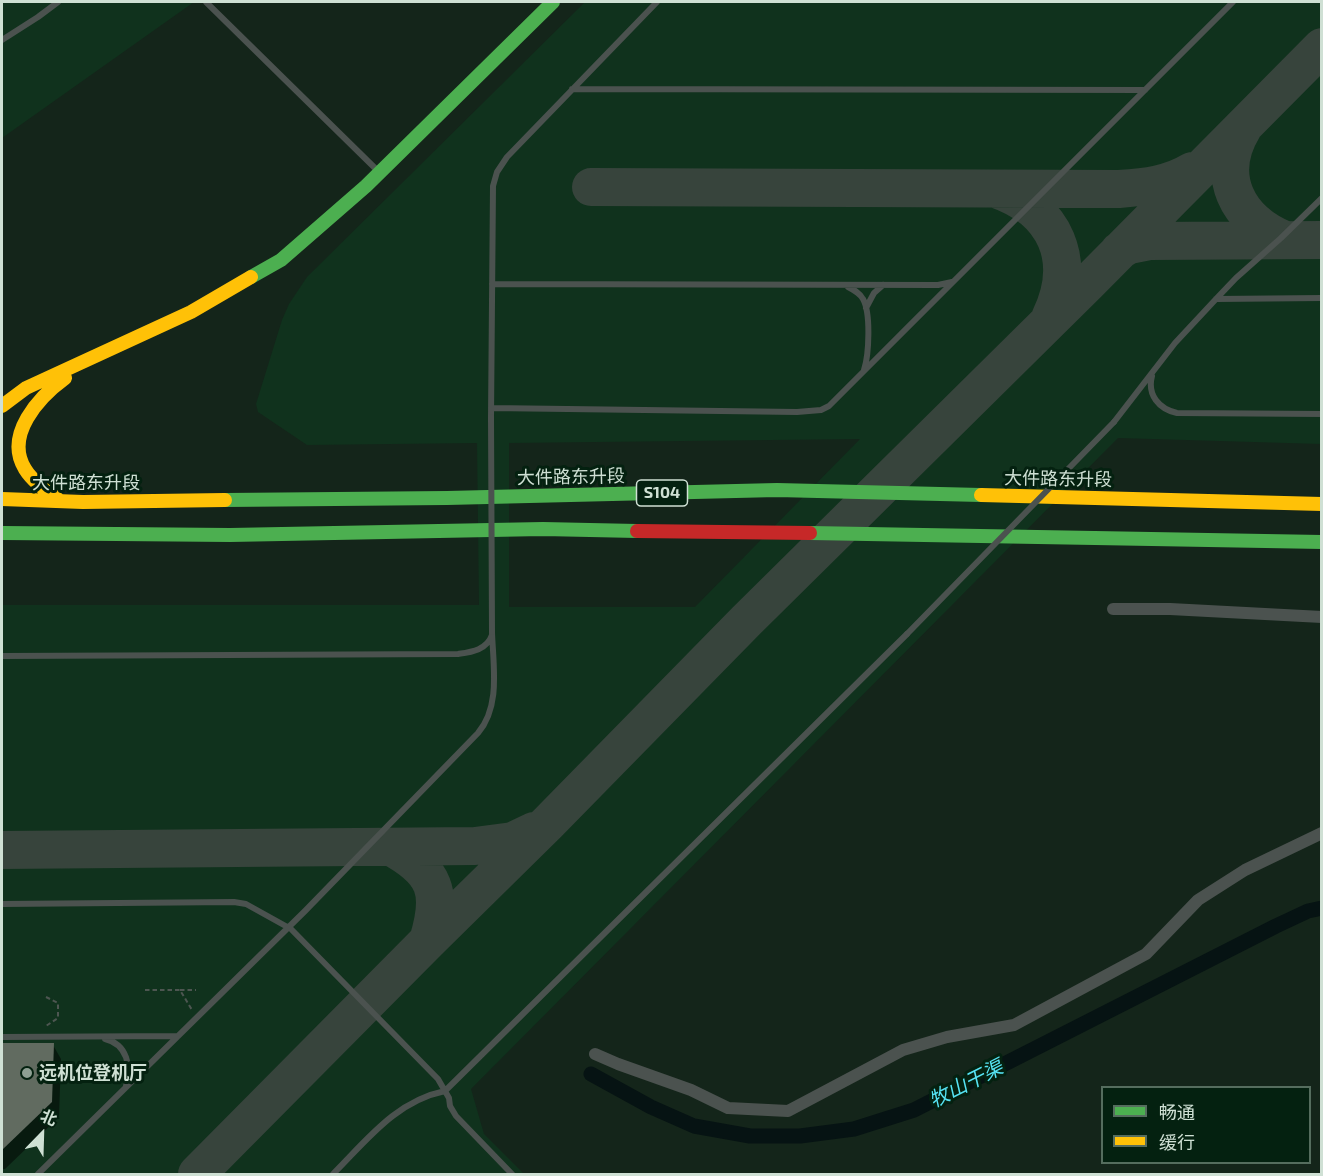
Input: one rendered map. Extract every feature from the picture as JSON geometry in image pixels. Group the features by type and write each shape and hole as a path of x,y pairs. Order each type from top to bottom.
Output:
{"main road":[{"path":"2,406 26,388 191,312 281,261 379,172 552,2"},
{"path":"60,501 25,470 18,453 20,434 33,409 51,387 114,348"},
{"name":"大件路东升段","path":"3,499 60,501 447,498 777,490 1322,504"},
{"name":"S104","path":"2,534 230,535 543,529 1322,542"},
{"path":"2,540 18,534"}],"street":[{"path":"1113,609 1170,609 1322,617"},
{"path":"595,1054 691,1090 728,1108 788,1111 903,1050 947,1037 1014,1025 1146,954 1198,900 1245,870 1322,833"}],"lane":[{"path":"2,39 38,17 57,2"},
{"path":"206,2 379,172"},
{"path":"38,1174 288,927 485,724 493,700 491,408 493,186 497,172 507,157 657,2"},
{"path":"491,408 797,412 821,410 829,406 1233,2"},
{"path":"572,90 1145,90"},
{"path":"333,1174 398,1111 418,1100 445,1091 907,634 1114,422 1175,343 1216,298 1322,198"},
{"path":"492,284 938,285 948,284 960,277"},
{"path":"846,285 863,297 866,309 868,351 862,373"},
{"path":"866,309 874,293 883,285"},
{"path":"1216,298 1322,298"},
{"path":"1154,370 1151,380 1152,394 1161,407 1168,411 1184,414 1322,414"},
{"path":"2,656 449,655 479,649 490,641 492,632"},
{"path":"2,904 234,902 246,904 288,927 417,1056 438,1079 456,1116 512,1174"},
{"path":"2,1037 178,1036"},
{"path":"93,1037 110,1040 127,1057 129,1077 125,1089"}],"path":[{"path":"145,990 196,990"},
{"path":"180,990 196,1018"},
{"path":"28,1037 58,1018 58,1003 46,997"}],"shaded area":[{"path":"2,2 194,2 2,138"},
{"path":"585,2 1321,2 1321,444 1118,438 471,1089 484,1134 524,1174 2,1174 2,605 479,605 477,443 307,445 258,412 256,404 282,320 289,304 307,277","holes":["860,439 695,607 509,607 509,443"]}],"building":[{"name":"远机位登机厅","path":"2,1043 54,1043 52,1102 2,1150"}],"waterway":[{"name":"牧山干渠","path":"591,1074 651,1107 694,1126 750,1136 800,1136 854,1129 914,1110 1276,926 1308,911 1322,908"}],"taxiway":[{"path":"197,1174 548,823 746,621 1088,283 1322,47"},
{"path":"1243,128 1231,163 1231,179 1235,194 1254,221 1285,240"},
{"path":"591,187 1119,189 1166,182 1192,171"},
{"path":"996,189 1017,198 1034,210 1047,224 1056,240 1061,257 1062,276 1058,297 1050,318"},
{"path":"1119,251 1129,245 1149,241 1322,240"},
{"path":"2,850 475,846 513,841 534,831"},
{"path":"391,847 418,865 432,885 435,909 428,941"}],"traffic: fast":[{"path":"251,277 281,260 366,186 553,2"},
{"path":"225,500 447,498 777,490 981,495"},
{"path":"2,533 230,535 543,529 637,531"},
{"path":"810,533 1322,542"}],"traffic: slow":[{"path":"2,406 26,388 191,312 251,277"},
{"path":"60,501 28,474 20,456 19,443 27,418 35,406 65,378"},
{"path":"981,495 1322,504"},
{"path":"2,499 83,502 225,500"}],"traffic: jam":[{"path":"637,531 810,533"}],"place":[{"name":"远机位登机厅","path":"27,1073"}]}
